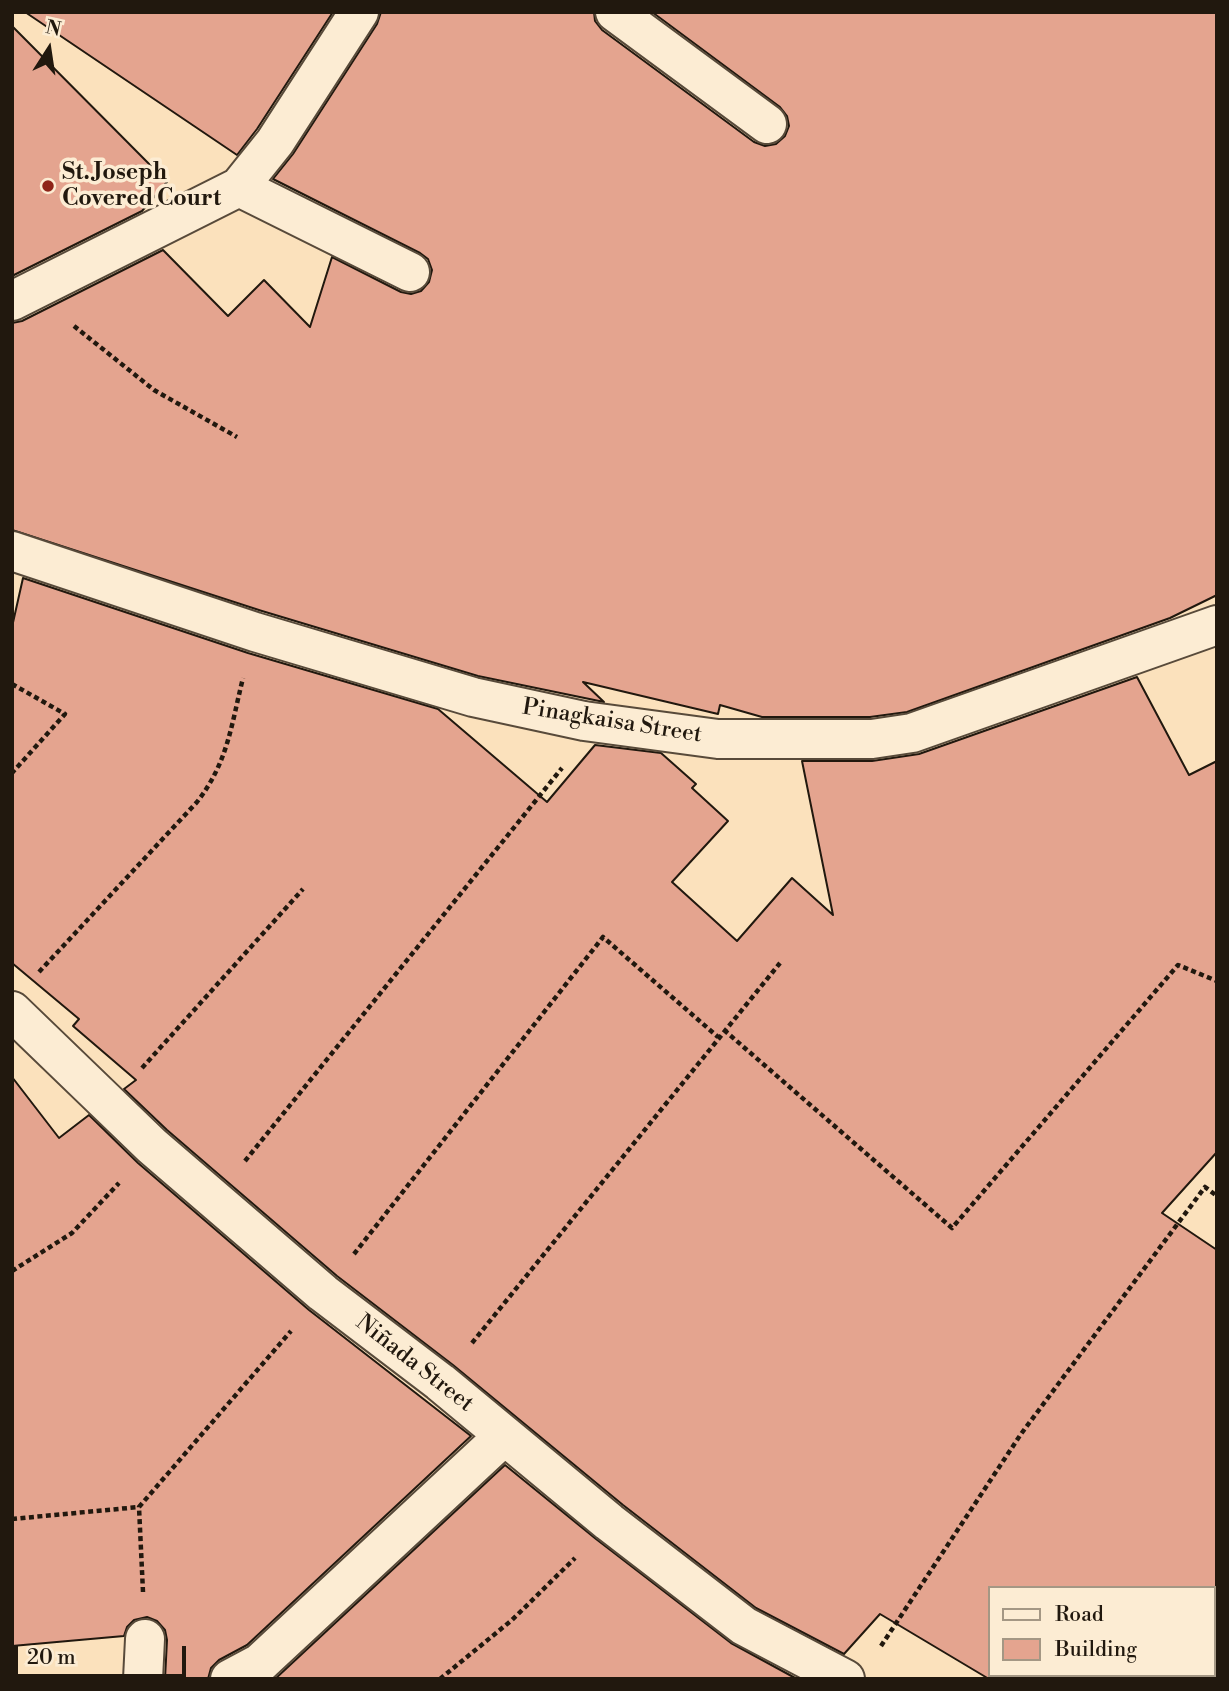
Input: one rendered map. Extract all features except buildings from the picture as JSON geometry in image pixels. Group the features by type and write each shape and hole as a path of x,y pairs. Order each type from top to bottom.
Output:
{"street":[{"path":"21,296 239,187 275,142 359,12"},
{"path":"615,12 767,124"},
{"path":"239,187 410,272"},
{"name":"Pinagkaisa Street","path":"12,551 255,632 472,697 584,721 718,738 872,739 912,733 1217,625"},
{"name":"Niñada Street","path":"22,996 109,1104 213,1200 323,1293 440,1382 609,1522 744,1626 860,1667"},
{"path":"230,1679 260,1662 504,1436"},
{"path":"143,1679 145,1639"}],"path":[{"path":"21,296 154,390 237,437"},
{"path":"22,996 212,784 227,745 255,632"},
{"path":"12,684 65,714 12,773"},
{"path":"213,1200 542,796 563,767 584,721"},
{"path":"109,1104 303,889"},
{"path":"145,1639 139,1507 323,1293 603,937 718,1037"},
{"path":"440,1382 780,963"},
{"path":"724,1030 952,1228 1178,965 1217,981"},
{"path":"12,1271 72,1233 152,1146"},
{"path":"860,1667 1021,1434 1205,1187 1217,1196"},
{"path":"12,1519 139,1507"},
{"path":"440,1679 512,1620 609,1522"}],"place":[{"name":"St. Joseph Covered Court","path":"48,186"}]}
